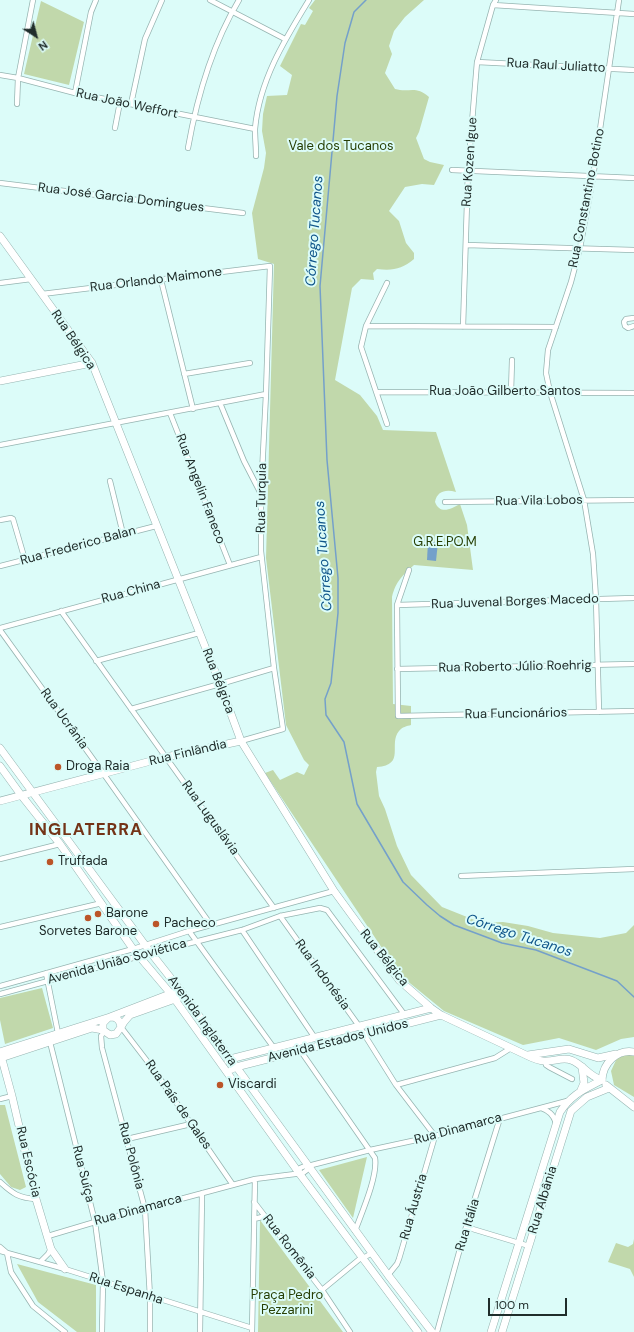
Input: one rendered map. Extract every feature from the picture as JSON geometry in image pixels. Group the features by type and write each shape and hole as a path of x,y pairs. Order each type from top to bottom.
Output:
{"street":[{"path":"17,104 18,78 33,0"},
{"path":"75,93 91,12 96,0"},
{"path":"131,104 145,40 162,0"},
{"path":"210,0 285,39"},
{"path":"188,148 194,118 210,60 232,11 239,0"},
{"path":"256,156 255,129 259,101 269,74 285,39 309,0"},
{"name":"Rua Kozen Igue","path":"463,327 468,171 477,62 493,5 496,0"},
{"name":"Rua Constantino Botino","path":"599,712 596,599 593,554 584,500 550,392 546,373 548,350 571,282 580,248 593,177 619,0"},
{"path":"493,5 634,14"},
{"name":"Rua Raul Juliatto","path":"477,62 634,70"},
{"name":"Rua João Weffort","path":"0,75 18,78 75,93 255,129"},
{"path":"115,128 120,102"},
{"path":"452,170 634,178"},
{"name":"Rua José Garcia Domingues","path":"0,183 243,213"},
{"name":"Rua Bélgica","path":"0,236 92,363 200,633 241,741 334,891 399,980 430,1008 441,1015 526,1055 545,1061 564,1058 570,1060 582,1067 590,1075 602,1080 609,1088 634,1107"},
{"path":"466,245 634,250"},
{"name":"Rua Orlando Maimone","path":"42,294 270,266"},
{"name":"Rua Turquia","path":"270,266 261,493 261,557 274,668 284,729"},
{"path":"0,283 31,279"},
{"path":"161,280 193,409"},
{"path":"387,282 366,326 361,347 387,424"},
{"path":"634,318 626,319 624,322 625,326 628,328 634,326"},
{"path":"366,326 556,327"},
{"path":"511,392 512,360"},
{"path":"0,381 92,363"},
{"path":"184,374 250,363"},
{"name":"Rua João Gilberto Santos","path":"376,392 634,393"},
{"path":"0,445 266,394"},
{"path":"220,403 244,462 261,493"},
{"name":"Rua Angelin Faneco","path":"170,413 230,566"},
{"path":"110,481 123,534"},
{"name":"Rua Vila Lobos","path":"445,502 634,500"},
{"path":"0,520 13,519 24,560"},
{"name":"Rua Frederico Balan","path":"0,566 156,526"},
{"name":"Rua China","path":"0,629 261,557"},
{"path":"397,669 397,605 409,570"},
{"name":"Rua Juvenal Borges Macedo","path":"397,605 634,598"},
{"name":"Rua Luguslávia","path":"61,611 274,908"},
{"name":"Rua Ucrânia","path":"0,629 211,925"},
{"path":"96,661 200,633"},
{"name":"Rua Roberto Júlio Roehrig","path":"397,669 634,664"},
{"path":"131,709 274,668"},
{"name":"Rua Funcionários","path":"397,669 398,716 634,711"},
{"name":"Rua Finlândia","path":"0,801 166,757 241,741 284,729"},
{"name":"Avenida Inglaterra","path":"0,748 150,953 182,992 355,1231 432,1332"},
{"name":"Avenida Inglaterra","path":"0,766 77,866 133,949 173,997 299,1173 418,1332"},
{"path":"0,859 60,844"},
{"path":"77,866 83,861"},
{"path":"82,874 89,869"},
{"path":"461,876 634,869"},
{"name":"Avenida União Soviética","path":"0,986 334,891"},
{"path":"0,927 102,903"},
{"name":"Avenida União Soviética","path":"0,994 150,953 242,930 280,916 320,908 327,910 404,1014"},
{"name":"Rua Indonésia","path":"280,916 359,1026 396,1085 435,1136"},
{"path":"242,930 315,1038"},
{"path":"190,931 274,1048"},
{"path":"46,973 58,1033"},
{"path":"0,1054 50,1042 92,1028 113,1035 119,1032 124,1022 130,1015 182,992"},
{"path":"0,1054 58,1033 173,997"},
{"name":"Avenida Estados Unidos","path":"230,1059 430,1008"},
{"name":"Avenida Estados Unidos","path":"236,1066 441,1015"},
{"path":"109,1017 114,1017 119,1020 121,1027"},
{"path":"104,1031 103,1023 109,1017"},
{"name":"Rua País de Gales","path":"121,1027 154,1070 233,1185"},
{"name":"Rua Polônia","path":"104,1031 100,1040 145,1209 150,1297 150,1332"},
{"name":"Rua Suíça","path":"50,1042 95,1222 103,1282 102,1332"},
{"path":"396,1085 495,1058 511,1048"},
{"path":"526,1055 543,1054 555,1050 569,1049 598,1058 628,1051 634,1052"},
{"path":"300,1050 375,1158 376,1166 355,1231"},
{"name":"Rua Escócia","path":"0,1054 12,1096 36,1199 51,1249 65,1269"},
{"path":"602,1080 602,1073 605,1065 616,1054"},
{"path":"223,1065 230,1059"},
{"path":"545,1061 546,1065 572,1079"},
{"path":"228,1072 236,1066"},
{"path":"581,1090 584,1082 582,1067"},
{"name":"Rua Dinamarca","path":"48,1236 255,1179 305,1172 308,1166 370,1150 435,1136 567,1101 581,1090 602,1080"},
{"name":"Rua Albânia","path":"502,1332 571,1111 588,1097 609,1088"},
{"path":"0,1099 12,1096"},
{"name":"Rua Albânia","path":"491,1332 556,1123 560,1112 567,1101"},
{"path":"541,1108 554,1116 556,1123"},
{"name":"Rua Itália","path":"437,1332 466,1227 500,1118"},
{"path":"127,1139 192,1124"},
{"name":"Rua Áustria","path":"388,1275 399,1259 435,1136"},
{"path":"252,1330 255,1179"},
{"path":"0,1182 15,1195 36,1199"},
{"path":"200,1332 199,1312 202,1193"},
{"name":"Rua Romênia","path":"254,1202 322,1290 350,1332"},
{"path":"254,1219 262,1217 267,1218"},
{"path":"466,1227 529,1246"},
{"path":"0,1247 7,1253 11,1272 33,1306 65,1332"},
{"path":"40,1262 51,1249"},
{"path":"322,1290 362,1257 366,1257 370,1250"},
{"name":"Rua Espanha","path":"0,1251 65,1269 252,1330"}],"green space":[{"name":"Vale dos Tucanos","path":"315,0 424,0 405,17 394,31 389,46 392,54 385,73 395,89 416,90 429,97 416,138 424,159 444,165 434,185 422,184 405,187 389,211 399,221 406,243 414,253 414,259 397,268 388,270 377,269 373,273 374,280 361,279 352,288 335,380 360,395 377,416 383,430 436,432 456,492 442,492 438,495 435,502 437,506 443,510 460,504 467,525 473,570 414,565 395,587 392,597 393,704 411,706 411,725 399,731 396,736 395,753 391,762 377,767 376,772 379,796 385,809 397,846 411,875 442,907 482,923 503,922 528,926 553,933 600,938 626,933 634,925 634,1037 621,1039 596,1050 559,1038 523,1045 444,1011 400,975 265,773 273,770 280,780 297,772 304,775 309,765 304,760 286,725 266,558 274,264 258,259 252,213 264,168 266,153 262,131 263,114 267,96 287,95 292,75 280,66 301,24 305,25 313,11 309,8"},
{"path":"41,1 84,22 69,85 24,74"},
{"path":"42,988 53,1028 5,1044 0,1020 0,998"},
{"path":"631,1053 634,1054 634,1097 614,1085 611,1071 617,1058"},
{"path":"0,1105 5,1105 26,1187 20,1190 11,1187 0,1174"},
{"path":"367,1157 353,1218 319,1170"},
{"name":"Praça Pedro Pezzarini","path":"260,1220 343,1332 258,1332"},
{"path":"634,1239 634,1277 630,1269 608,1262 616,1243 628,1247 633,1244"},
{"path":"17,1264 96,1285 96,1332 77,1332 38,1302"}],"water":[{"path":"428,542 438,542 436,561 427,560"}],"waterway":[{"name":"Córrego Tucanos","path":"366,0 354,12 345,43 337,96 320,286 327,460 338,578 338,613 331,683 325,699 326,715 344,742 357,804 403,882 427,905 454,925 502,943 536,950 617,981 634,997"}],"place":[{"name":"Droga Raia","path":"58,767"},
{"name":"Truffada","path":"50,862"},
{"name":"Barone","path":"98,914"},
{"name":"Sorvetes Barone","path":"88,918"},
{"name":"Pacheco","path":"156,924"},
{"name":"Viscardi","path":"220,1085"}],"district":[{"name":"INGLATERRA","path":"86,831"}],"park label":[{"name":"G.R.E.PO.M","path":"445,543"}]}
